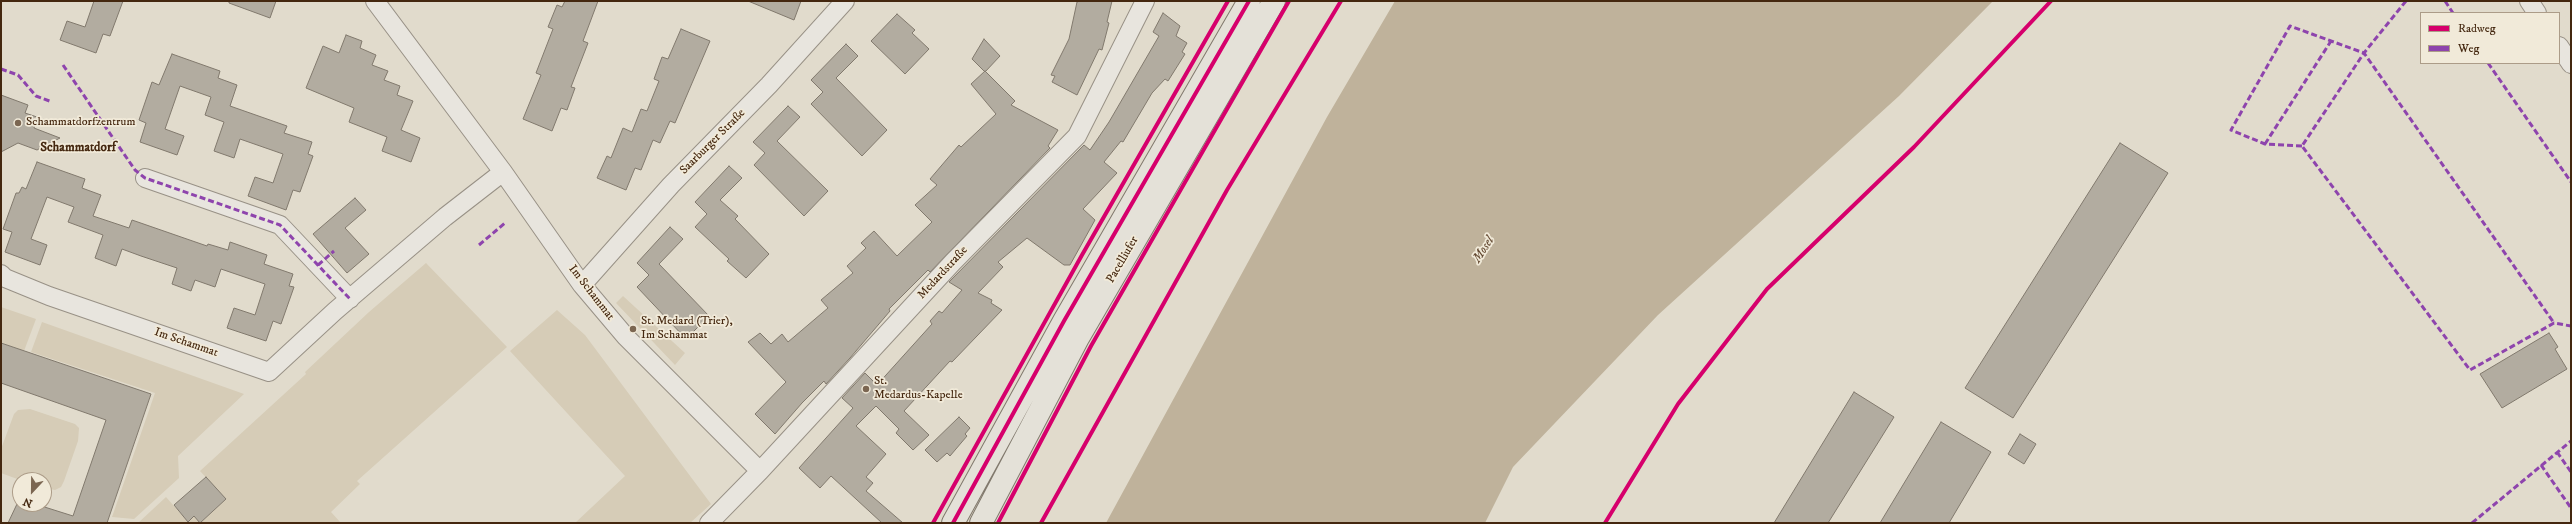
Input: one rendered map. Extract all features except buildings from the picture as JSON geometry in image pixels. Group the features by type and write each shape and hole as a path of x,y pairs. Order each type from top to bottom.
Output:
{"main road":[{"name":"Pacelliufer","path":"953,523 1064,321 1249,1"},
{"name":"Pacelliufer","path":"981,523 1078,338 1274,1"}],"street":[{"name":"Im Schammat","path":"375,1 503,172 582,285 626,337 760,471"},
{"name":"Saarburger Straße","path":"582,285 671,186 770,85 845,1"},
{"name":"Medardstraße","path":"709,523 760,471 953,262 1077,136 1145,1"},
{"path":"2529,1 2536,12"},
{"path":"2560,48 2571,64"},
{"name":"Im Schammat","path":"1,274 5,278 49,296 269,372 350,299 446,217 503,172"},
{"path":"145,178 280,225 350,299"}],"shaded area":[{"path":"426,263 507,347 357,481 360,484 331,512 341,523 200,523 226,499 200,471 306,374 305,372 369,312"},
{"path":"623,296 685,353 675,365 616,303"},
{"path":"1,307 36,319 24,351 1,343"},
{"path":"557,310 585,335 711,504 690,523 575,523 625,476 510,351"},
{"path":"42,322 244,394 178,456 179,478 134,519 112,517 155,393 31,352"},
{"path":"30,409 75,424 79,428 78,441 61,487 55,490 52,489 52,472 12,472 12,477 1,473 1,449 14,414 18,410"},
{"path":"166,497 188,522 194,516 200,523 138,523"}],"water":[{"name":"Mosel","path":"1395,1 1993,1 1899,96 1658,315 1513,467 1485,523 1106,523 1327,117"}],"marked path":[{"path":"2406,1 2364,53 2302,146 2470,370 2554,323 2571,326"},
{"path":"2445,1 2452,12"},
{"path":"2302,146 2265,144 2231,130 2290,26 2364,53 2554,323"},
{"path":"2265,144 2331,41"},
{"path":"2489,64 2571,182"},
{"path":"63,65 135,170 145,178 280,225 350,299"},
{"path":"1,69 18,75 36,96 52,102"},
{"path":"479,245 505,223"},
{"path":"318,265 334,251"},
{"path":"2472,523 2571,441"},
{"path":"2557,452 2571,472"},
{"path":"2541,465 2571,508"}],"cycle path":[{"path":"933,523 1082,255 1228,1"},
{"path":"953,523 1064,321 1249,1"},
{"path":"998,523 1091,346 1289,1"},
{"path":"1041,523 1227,190 1341,1"},
{"path":"1605,523 1678,404 1767,289 1914,147 2051,1"}],"place":[{"name":"Schammatdorfzentrum","path":"18,123"},
{"name":"St. Medard (Trier), Im Schammat","path":"633,329"},
{"name":"St. Medardus-Kapelle","path":"866,389"}],"district":[{"name":"Schammatdorf","path":"78,148"}]}
